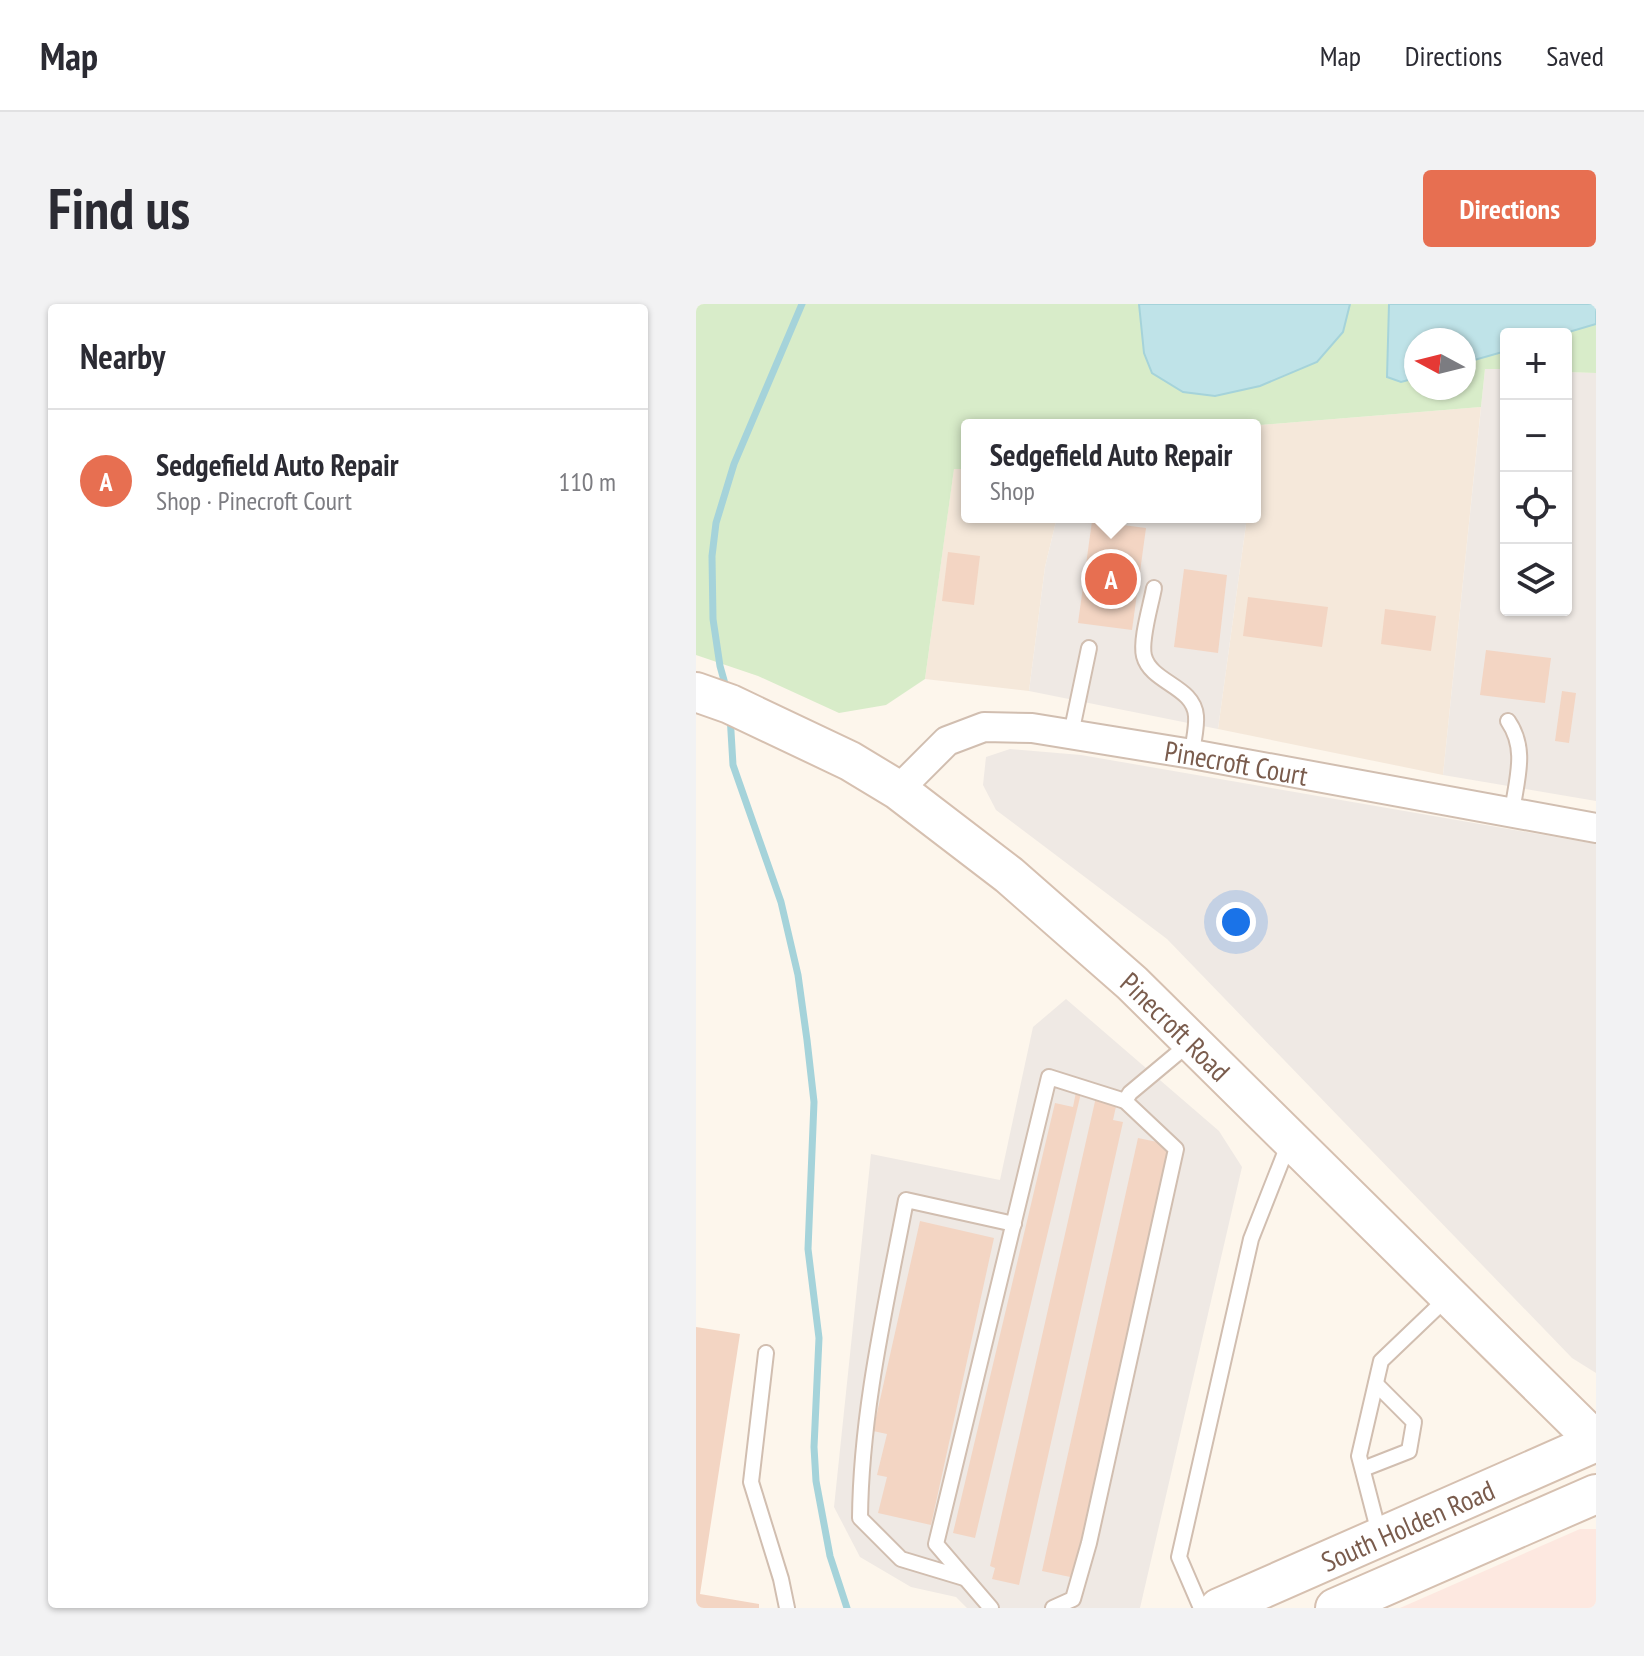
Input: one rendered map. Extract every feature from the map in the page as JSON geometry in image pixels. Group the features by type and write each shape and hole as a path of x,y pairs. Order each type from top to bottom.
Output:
{"street":[{"name":"Pinecroft Road","path":"696,692 725,702 850,761 898,790 1009,875 1132,983 1596,1442"},
{"name":"Pinecroft Court","path":"898,790 947,741 984,727 1032,728 1596,828"},
{"name":"South Holden Road","path":"1219,1608 1596,1442"},
{"name":"South Holden Road","path":"1335,1608 1596,1494"}],"lane":[{"path":"1154,588 1143,646 1144,657 1149,666 1192,703 1196,715 1192,754"},
{"path":"1071,734 1089,648"},
{"path":"1508,721 1521,749 1512,813"},
{"path":"1125,1101 1130,1093 1191,1041"},
{"path":"991,1608 936,1544 1049,1077 1125,1101 1176,1149 1089,1543 1073,1599 1053,1608"},
{"path":"1201,1608 1179,1557 1251,1239 1290,1139"},
{"path":"965,1579 901,1559 860,1518 860,1475 873,1380 906,1200 1014,1224"},
{"path":"1380,1537 1359,1456 1381,1361 1449,1296"},
{"path":"766,1353 751,1482 787,1608"},
{"path":"1363,1469 1409,1451 1414,1422 1376,1384"}],"shaded area":[{"path":"1485,369 1500,369 1500,616 1572,616 1572,372 1596,373 1596,801 1443,775"},
{"path":"1481,407 1443,775 1218,729 1246,523 1261,523 1261,425"},
{"path":"954,468 961,469 961,523 1056,523 1045,567 1029,691 925,679"},
{"path":"1056,523 1246,523 1218,729 1029,691 1045,567"},
{"path":"1010,749 1081,755 1596,844 1596,1373 1572,1358 1167,939 996,810 983,785 986,757"},
{"path":"1066,999 1219,1131 1242,1167 1140,1608 967,1608 956,1597 911,1587 860,1557 834,1507 871,1154 1000,1180 1033,1027"},
{"path":"1580,1529 1596,1529 1596,1608 1400,1608"}],"green space":[{"path":"696,304 1139,304 1144,353 1343,332 1350,304 1389,304 1387,377 1404,381 1404,400 1476,400 1476,360 1500,353 1500,369 1485,369 1481,407 1261,425 1261,419 961,419 961,469 954,469 925,679 886,705 839,713 758,676 696,655"},
{"path":"1596,324 1596,373 1572,372 1572,331"}],"water":[{"path":"1139,304 1350,304 1343,332 1317,362 1260,386 1215,396 1183,392 1152,373 1144,353"},
{"path":"1389,304 1596,304 1596,324 1572,331 1572,328 1500,328 1500,353 1476,360 1476,328 1404,328 1404,381 1387,377"}],"building":[{"path":"1092,523 1146,528 1132,630 1078,623"},
{"path":"948,552 980,556 974,605 942,601"},
{"path":"1184,569 1227,575 1218,653 1174,647"},
{"path":"1248,597 1328,607 1322,647 1243,636"},
{"path":"1385,609 1436,616 1431,651 1381,644"},
{"path":"1486,650 1551,658 1545,703 1480,695"},
{"path":"1562,691 1576,693 1569,743 1555,741"},
{"path":"1076,1092 1081,1093 975,1538 953,1533 1055,1103 1073,1107"},
{"path":"1096,1097 1117,1102 1113,1120 1123,1122 1019,1585 992,1579 995,1568 990,1566"},
{"path":"1138,1138 1172,1145 1075,1578 1042,1571"},
{"path":"920,1221 994,1238 931,1525 878,1513 887,1477 877,1475 887,1434 873,1431"},
{"path":"696,1327 740,1334 700,1594 759,1604 759,1608 696,1608"}],"waterway":[{"path":"727,691 713,619 712,556 716,523 734,464 802,304"},
{"path":"730,715 733,765 781,902 798,975 807,1040 814,1102 808,1249 819,1338 814,1447 816,1481 830,1556 847,1608"}],"place":[{"name":"Sedgefield Auto Repair","path":"1111,579"}]}
